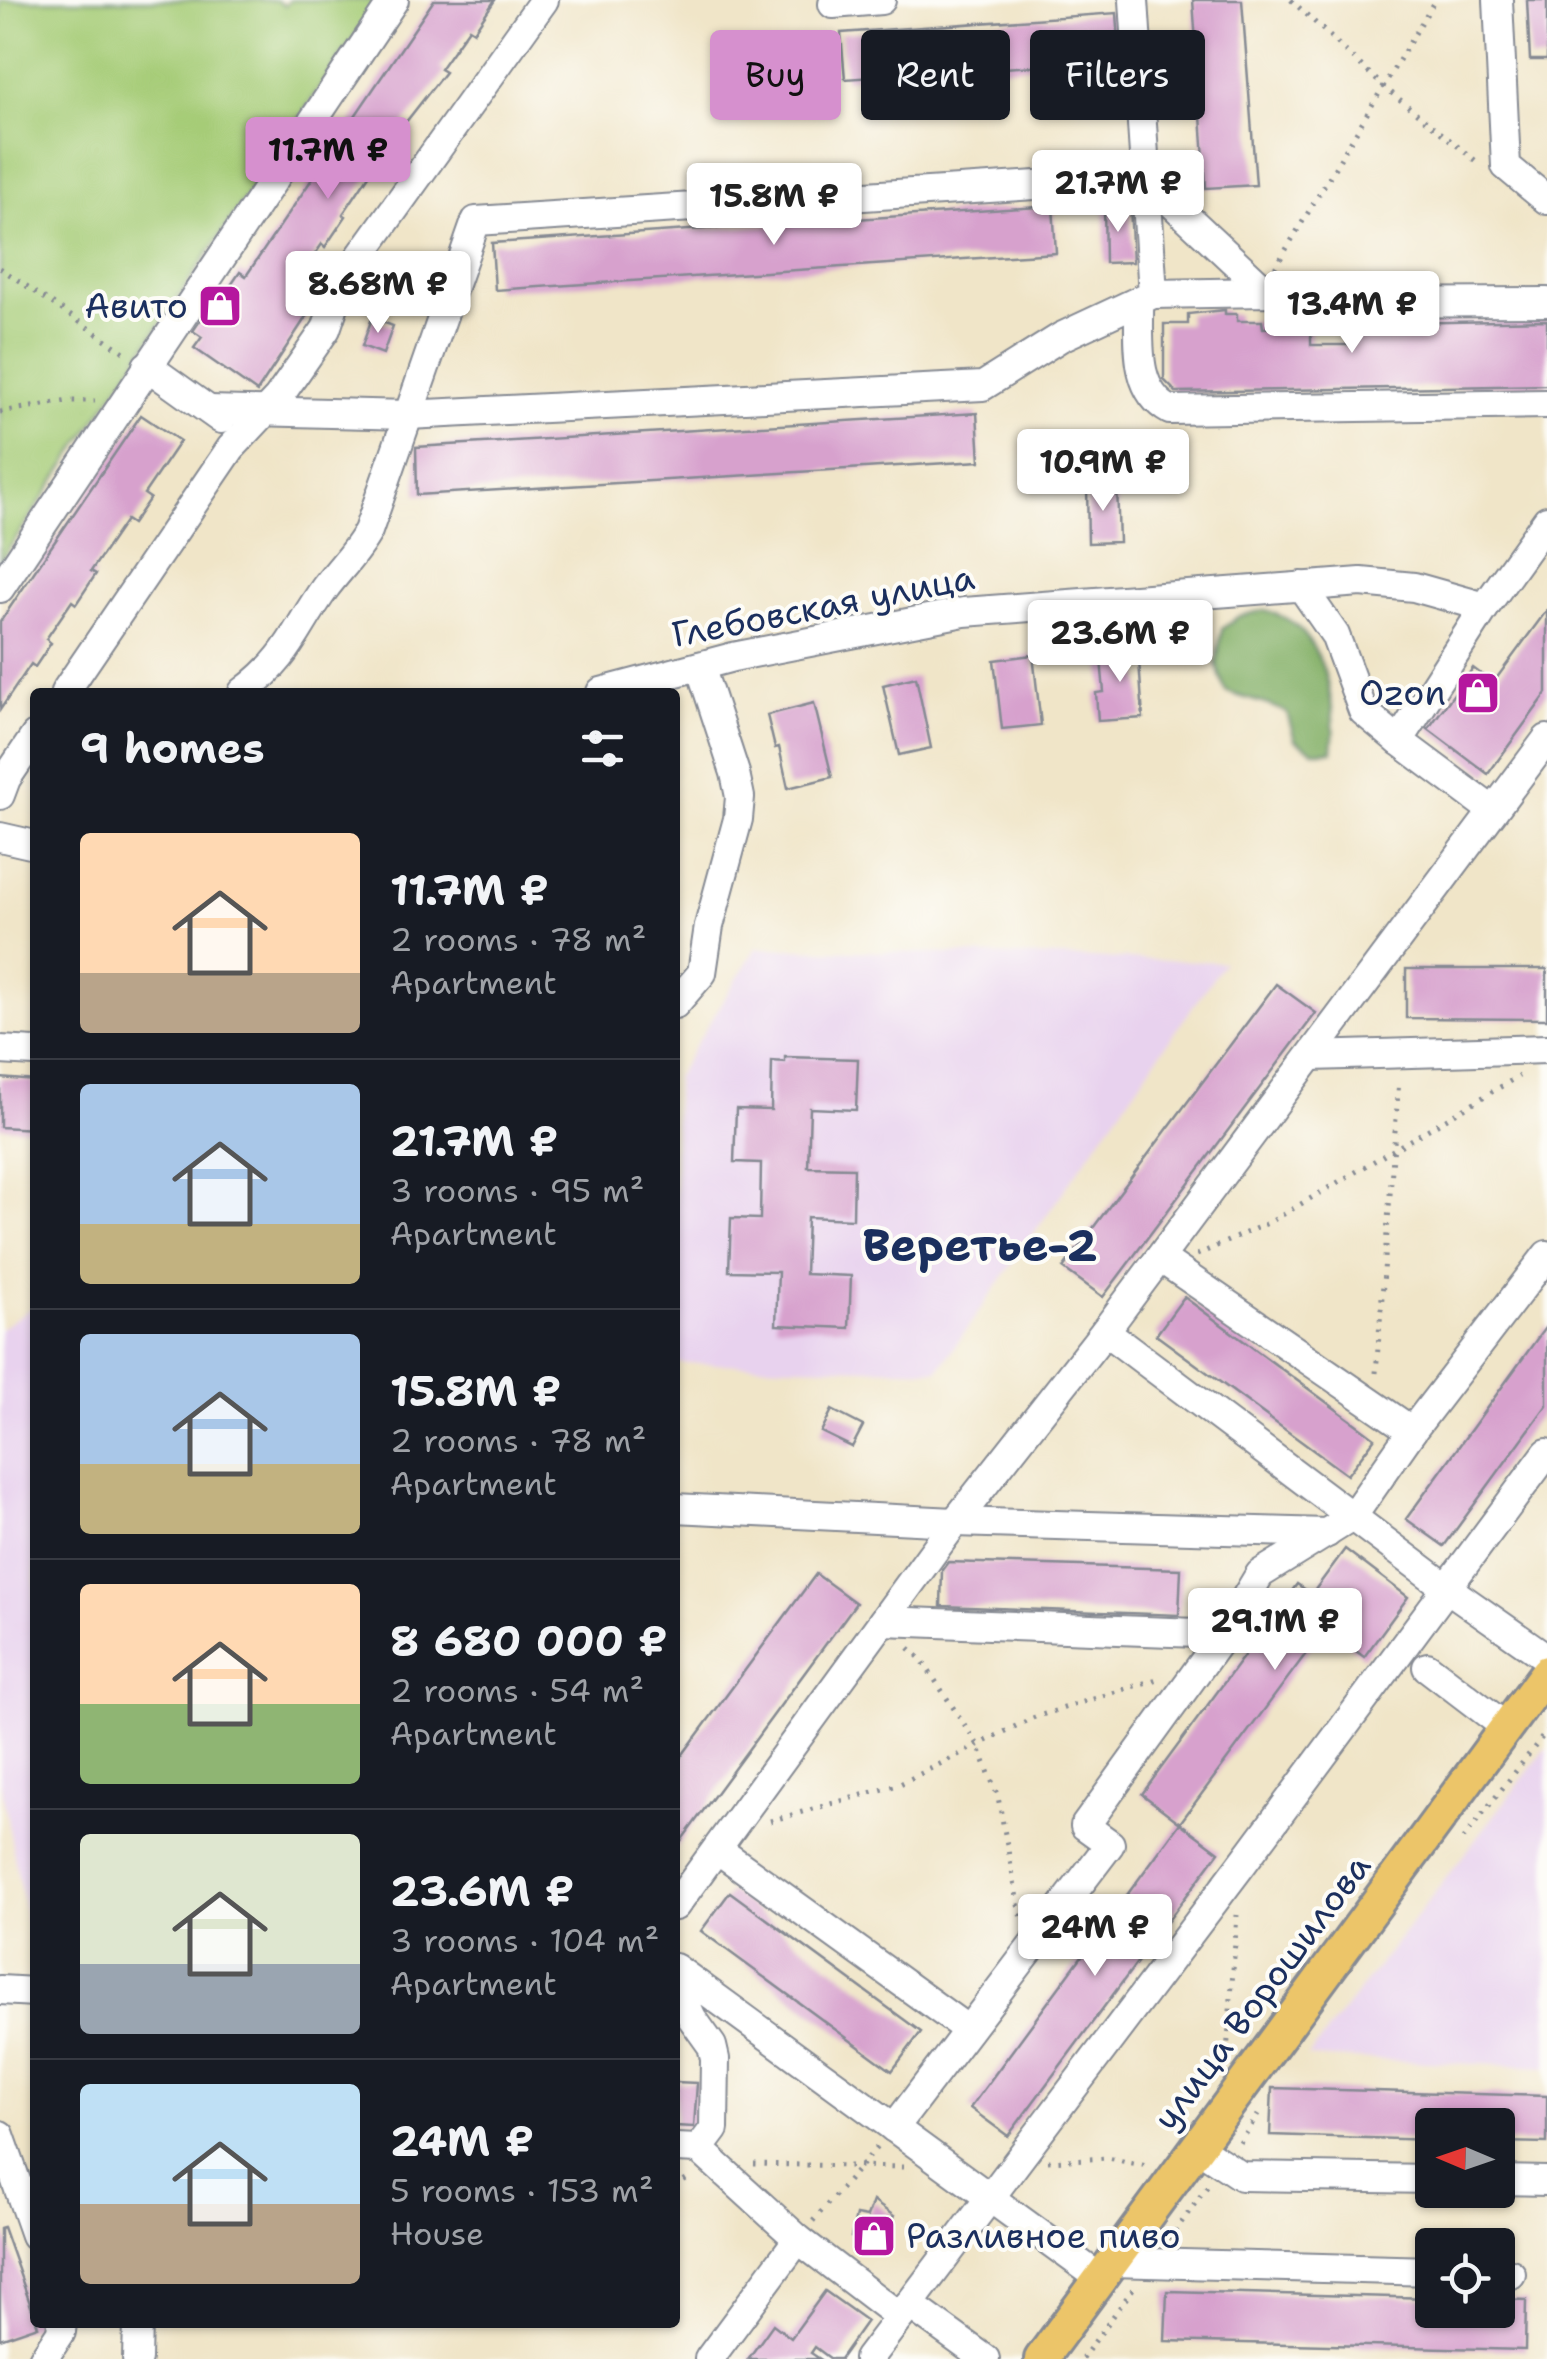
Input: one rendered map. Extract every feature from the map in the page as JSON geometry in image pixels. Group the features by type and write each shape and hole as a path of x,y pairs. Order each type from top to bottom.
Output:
{"main road":[{"name":"улица Ворошилова","path":"1041,2359 1197,2146 1243,2112 1547,1672"}],"street":[{"path":"0,588 394,0"},
{"path":"68,688 243,434 266,412 326,329 342,282 544,0"},
{"path":"833,4 881,0"},
{"path":"1134,0 1145,178 1142,380 1158,404 1170,410 1547,404"},
{"path":"1498,0 1506,166 1547,200"},
{"path":"248,688 278,662 368,531 476,221 1145,178 1267,292"},
{"path":"209,410 408,415 983,386 1061,337 1146,298 1267,292 1322,303 1547,302"},
{"path":"147,366 243,434"},
{"path":"1399,741 1485,607 1547,520"},
{"name":"Глебовская улица","path":"617,688 700,666 964,612 1300,586 1389,584 1485,607"},
{"path":"1300,586 1335,635 1363,711 1493,812"},
{"path":"680,996 702,974 740,797 700,666"},
{"path":"680,1899 954,1522 1105,1331 1493,812 1537,772 1547,739"},
{"path":"0,795 30,743"},
{"path":"0,837 30,844"},
{"path":"0,1050 30,1052"},
{"path":"1312,1056 1401,1052 1539,1059"},
{"path":"894,2128 1110,1844 1084,1826 1224,1634 1260,1574 1352,1518 1412,1431 1547,1255"},
{"path":"1160,1258 1412,1431"},
{"path":"1105,1331 1352,1518 1547,1658"},
{"path":"868,2359 1547,1453"},
{"path":"680,1508 954,1522 1326,1533"},
{"path":"883,1621 1224,1634"},
{"path":"1428,1667 1508,1728"},
{"path":"723,1841 968,2030"},
{"path":"680,1972 990,2198 1105,2270 1415,2271"},
{"path":"0,1990 30,1992"},
{"path":"680,1991 692,2018 712,2046 715,2059 714,2129 696,2153 798,2239 985,2359"},
{"path":"0,2135 30,2221"},
{"path":"1197,2146 1241,2176 1415,2180"},
{"path":"1515,2180 1547,2181"},
{"path":"709,2359 798,2239"},
{"path":"44,2359 61,2328"},
{"path":"136,2359 138,2328"}],"path":[{"path":"1291,0 1383,86 1490,172"},
{"path":"1267,292 1274,270 1435,0"},
{"path":"0,268 147,366"},
{"path":"0,412 69,401 123,402"},
{"path":"1374,1403 1401,1052"},
{"path":"1160,1258 1190,1258 1272,1221 1392,1152 1539,1059"},
{"path":"883,1621 921,1659 978,1745 998,1798 1026,1953"},
{"path":"723,1841 898,1785 1032,1718 1200,1666"},
{"path":"1217,2068 1228,2052 1240,1867"},
{"path":"798,2239 894,2128"},
{"path":"1015,2164 1108,2158 1147,2166 1156,2152"},
{"path":"680,2178 696,2153 861,2166 948,2167"}],"shaded area":[{"path":"756,948 1224,962 938,1370 680,1363 680,1070"},
{"path":"30,1308 30,1931 0,1780 0,1329"},
{"path":"1547,1747 1547,2067 1308,2057"}],"green space":[{"path":"0,0 276,0 285,6 290,0 379,0 0,562"},
{"path":"1265,610 1291,622 1315,650 1331,700 1332,751 1313,751 1295,740 1287,713 1225,691 1216,663 1222,629 1239,616"}],"building":[{"path":"434,0 495,0 440,69 445,72 395,136 400,139 378,172 373,169 325,247 322,244 298,279 302,282 287,304 306,317 257,392 194,348 202,337 193,331 222,288 227,291 240,272 246,276"},
{"path":"1193,0 1242,0 1256,185 1206,188 1201,120 1205,120 1205,30 1195,30"},
{"path":"1527,0 1547,0 1547,60 1530,60"},
{"path":"1117,13 1118,30 1030,30 1030,66 1010,68 1010,30 882,30"},
{"path":"861,32 861,78 845,79 841,33"},
{"path":"1053,206 1056,253 495,290 492,243"},
{"path":"1130,206 1133,262 1105,263 1104,207"},
{"path":"1225,310 1225,314 1237,314 1237,321 1262,321 1263,328 1311,326 1311,345 1351,345 1350,324 1547,320 1547,385 1176,392 1164,380 1164,324 1188,324 1188,314"},
{"path":"372,318 393,326 383,354 362,346"},
{"path":"977,413 980,461 417,495 416,447"},
{"path":"141,415 180,441 144,494 150,498 132,524 126,520 91,571 96,574 76,604 72,601 46,639 51,643 35,667 31,664 0,710 0,622"},
{"path":"1087,485 1117,485 1119,542 1088,543"},
{"path":"1547,610 1547,693 1488,774 1428,729 1473,668 1493,683"},
{"path":"1138,646 1143,718 1098,721 1096,693 1104,692 1100,649"},
{"path":"1033,655 1041,725 1002,729 994,660"},
{"path":"916,677 931,748 899,755 883,685"},
{"path":"814,703 832,777 788,788 767,715"},
{"path":"1406,969 1547,969 1547,1019 1406,1018"},
{"path":"1276,984 1316,1013 1103,1297 1063,1268"},
{"path":"785,1057 858,1059 856,1110 810,1108 808,1167 854,1168 853,1219 807,1217 805,1274 851,1276 849,1328 776,1325 778,1272 729,1271 731,1218 760,1219 761,1163 734,1162 736,1109 771,1110 772,1061 785,1062"},
{"path":"0,1078 30,1081 30,1129 0,1127"},
{"path":"1184,1297 1375,1438 1347,1475 1156,1335"},
{"path":"1547,1325 1547,1405 1444,1546 1406,1519"},
{"path":"832,1410 863,1426 852,1447 821,1432"},
{"path":"1345,1549 1408,1597 1364,1657 1325,1628 1180,1823 1142,1794 1297,1584 1312,1594"},
{"path":"948,1562 1181,1569 1179,1615 941,1606 942,1570"},
{"path":"816,1574 856,1603 680,1842 680,1758"},
{"path":"1180,1823 1219,1852 1008,2136 970,2108"},
{"path":"730,1892 921,2032 892,2071 701,1931"},
{"path":"680,2082 697,2083 694,2127 680,2126"},
{"path":"1272,2088 1547,2096 1547,2143 1515,2142 1515,2108 1415,2108 1415,2139 1270,2135"},
{"path":"873,2201 894,2216 878,2242 863,2243 851,2237 856,2215 867,2217"},
{"path":"3,2227 30,2303 32,2328 0,2339"},
{"path":"825,2291 867,2321 840,2359 831,2359 815,2347 811,2353 820,2359 748,2359 773,2324 791,2338"},
{"path":"1167,2291 1415,2298 1415,2328 1515,2328 1515,2300 1526,2300 1525,2350 1165,2341"}],"place":[{"name":"Авито","path":"220,306"},
{"name":"Ozon","path":"1478,693"},
{"name":"Разливное пиво","path":"874,2236"}],"district":[{"name":"Веретье-2","path":"980,1245"}]}
